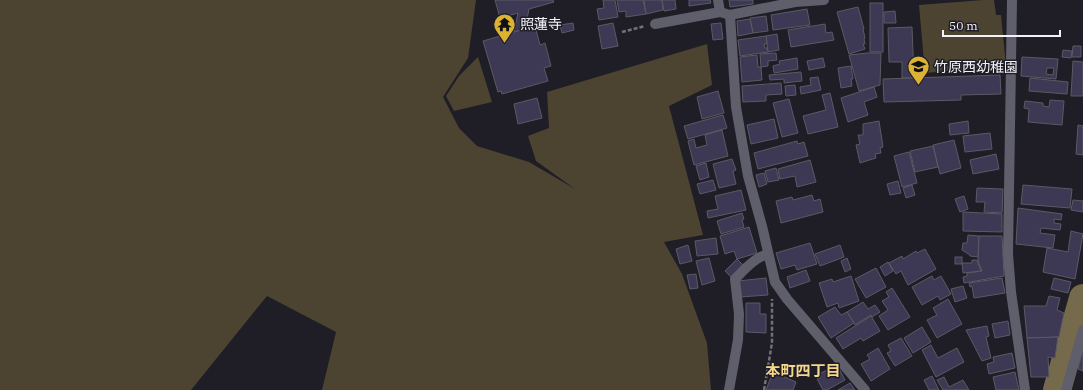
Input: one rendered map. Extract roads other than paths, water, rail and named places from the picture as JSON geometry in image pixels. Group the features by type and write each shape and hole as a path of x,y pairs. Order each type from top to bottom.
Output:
{"street":[{"path":"718,0 725,14 734,71 736,107 748,176 762,226 775,282 787,299 865,390"},
{"path":"655,24 795,2 824,0"},
{"path":"1012,0 1008,254 1011,292 1025,390"},
{"path":"729,390 738,340 739,314 734,279 759,257 768,254"},
{"path":"1066,390 1083,330"}],"waterway":[{"path":"1057,390 1083,298"}],"place":[{"name":"照蓮寺","path":"505,44"},
{"name":"竹原西幼稚園","path":"919,86"}],"district":[{"name":"本町四丁目","path":"803,370"}]}
